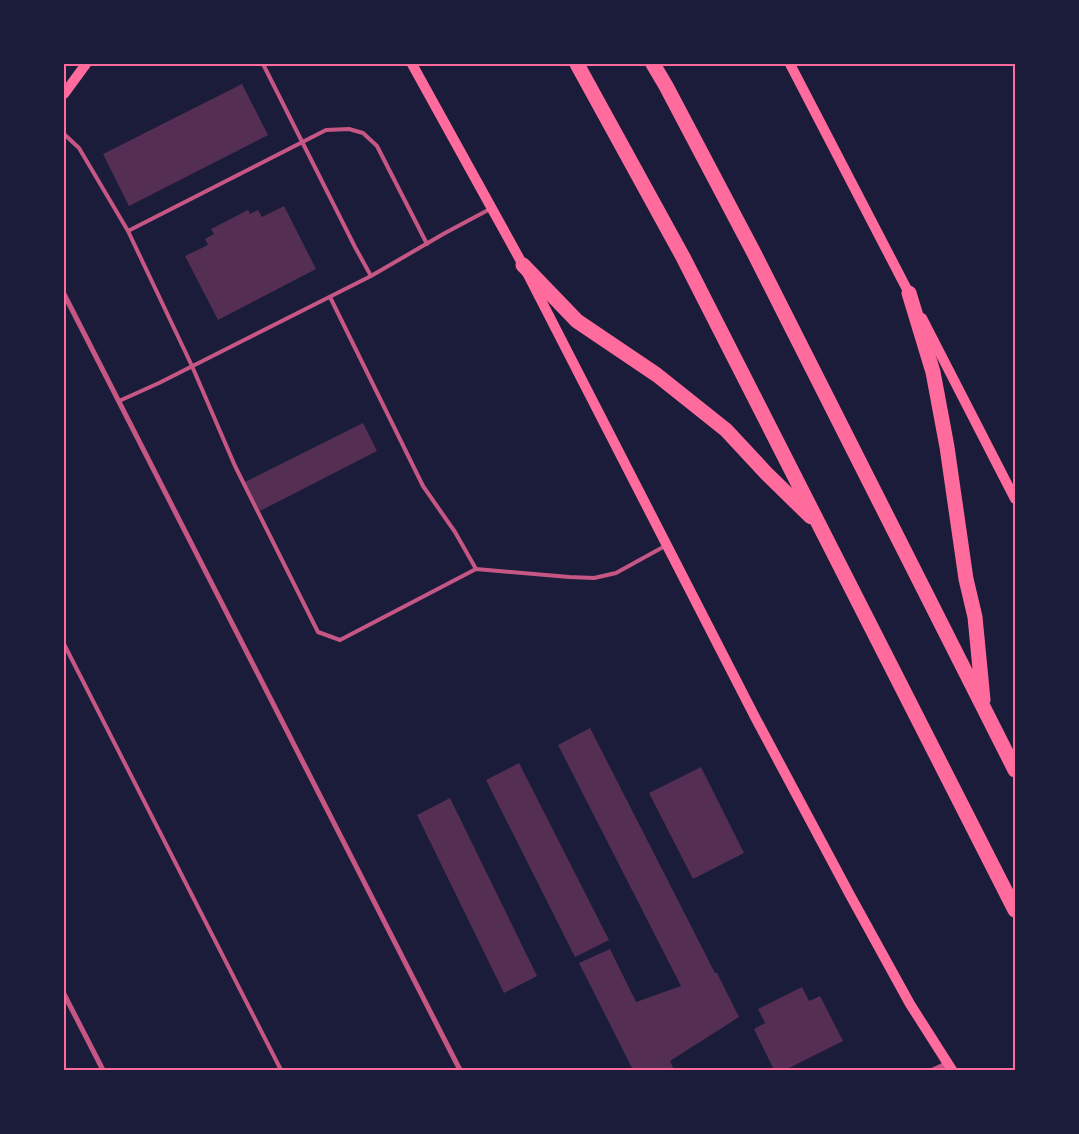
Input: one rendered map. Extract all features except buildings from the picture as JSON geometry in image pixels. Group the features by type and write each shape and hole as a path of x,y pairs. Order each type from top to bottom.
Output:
{"highway":[{"path":"577,64 683,257 1015,910"},
{"path":"653,64 754,253 1015,770"},
{"path":"523,265 577,321 657,376 726,430 819,525"},
{"path":"909,293 933,372 947,448 966,579 975,617 984,709"}],"main road":[{"path":"64,94 86,64"},
{"path":"412,64 523,265 756,719 910,1004 950,1066"},
{"path":"790,64 1015,500"}],"street":[{"path":"64,294 460,1070"},
{"path":"64,994 103,1070"},
{"path":"933,1070 950,1066"}],"lane":[{"path":"263,64 371,276"},
{"path":"128,231 326,130 349,129 363,133 377,146 427,244"},
{"path":"64,134 79,148 128,231 192,366 235,466 318,632 340,640 476,569 594,578 616,573 667,545"},
{"path":"119,401 371,276 492,208"},
{"path":"330,297 423,486 455,532 476,569"},
{"path":"64,644 281,1070"}]}
